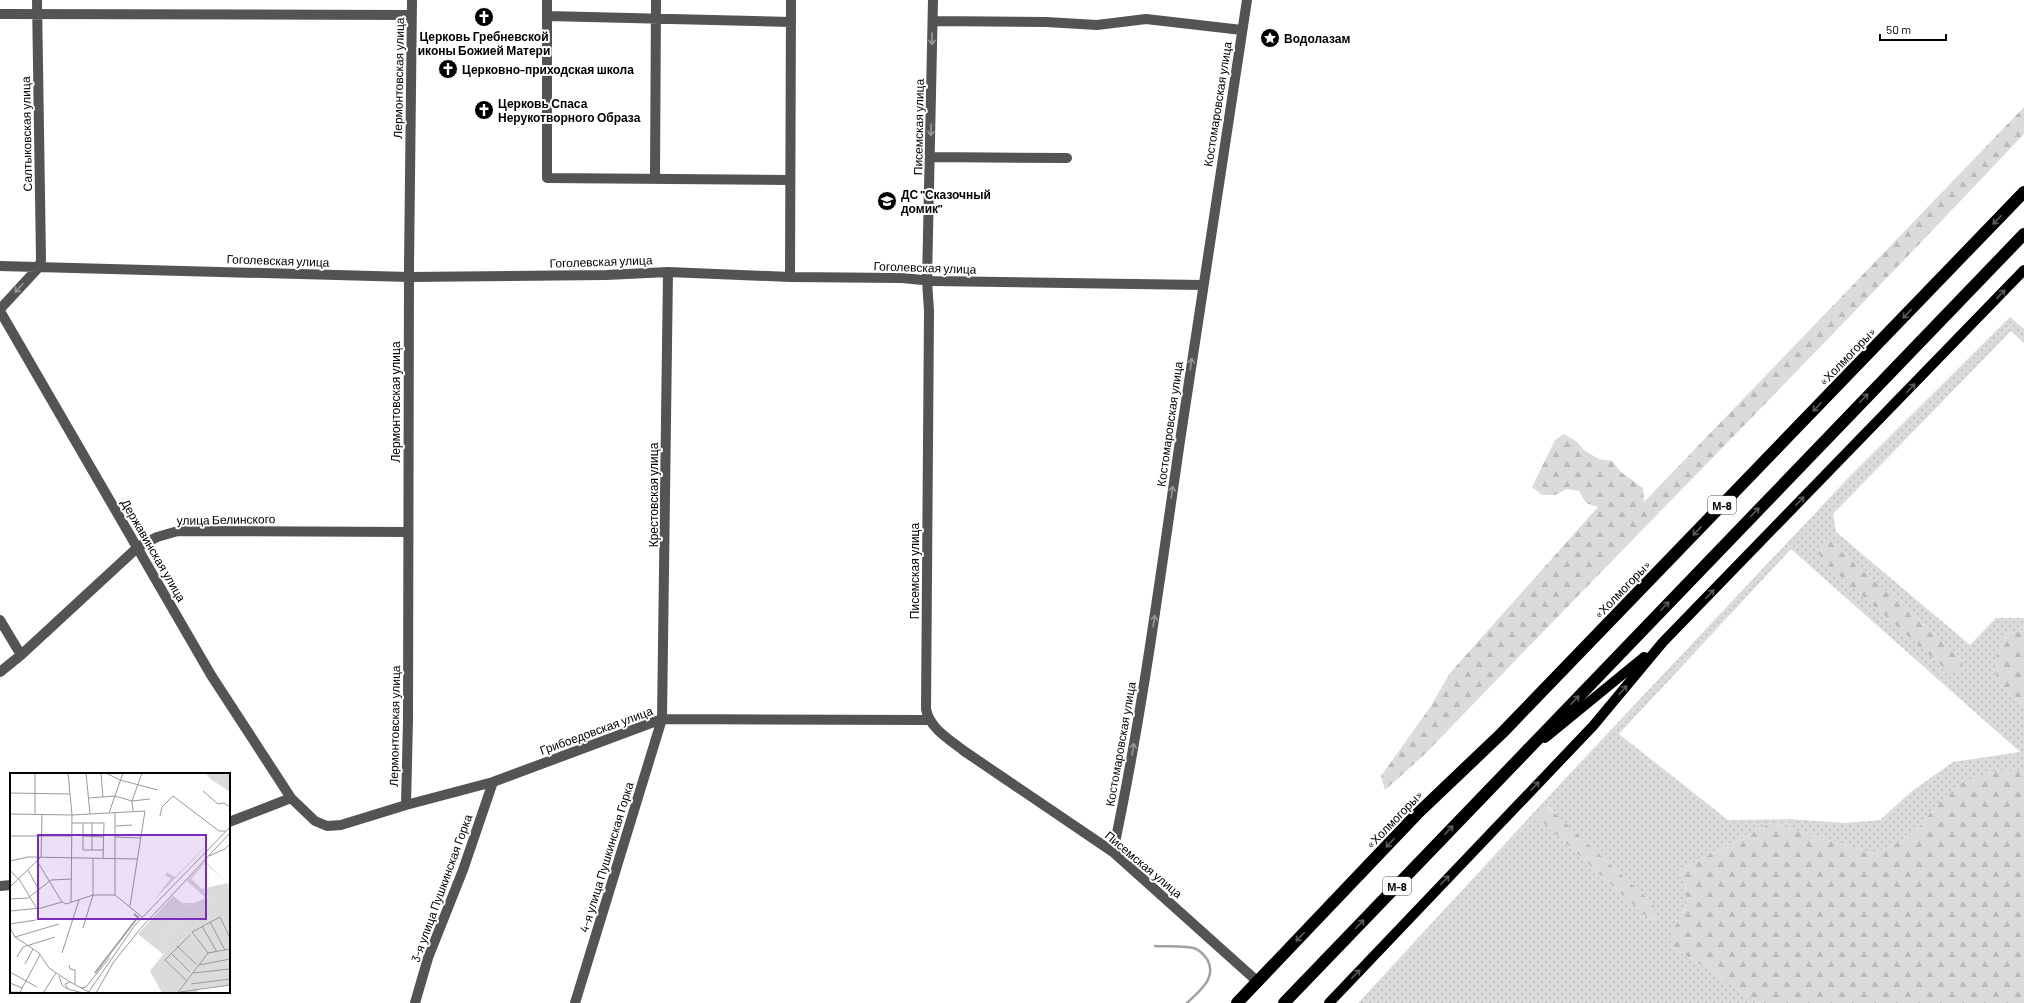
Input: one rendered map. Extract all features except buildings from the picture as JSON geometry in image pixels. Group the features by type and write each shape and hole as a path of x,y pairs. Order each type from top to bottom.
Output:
{"highway":[{"name":"«Холмогоры»","path":"1237,1003 1417,814 1502,733 2024,192"},
{"name":"М-8","path":"1284,1003 2024,234"}],"main road":[{"path":"1329,1003 1593,726 1663,642 2024,270"},
{"path":"1509,768 1663,642"}],"street":[{"name":"Салтыковская улица","path":"37,0 41,260 38,267"},
{"name":"Лермонтовская улица","path":"406,805 408,720 409,277 412,0"},
{"path":"547,0 547,178 790,180"},
{"path":"654,178 656,0"},
{"path":"790,277 791,0"},
{"name":"Писемская улица","path":"933,0 927,281 929,319 926,709 928,720 942,735 964,751 1113,852 1258,982"},
{"name":"Костомаровская улица","path":"1113,852 1126,788 1158,594 1202,285 1247,0"},
{"path":"0,14 412,15"},
{"path":"547,16 791,22"},
{"path":"932,21 1046,22 1097,25 1146,19 1242,30"},
{"path":"930,157 1067,158"},
{"name":"Гоголевская улица","path":"0,266 409,277 606,275 668,272 790,277 902,278 927,281 1202,285"},
{"path":"0,310 38,267"},
{"name":"Крестовская улица","path":"662,719 668,272"},
{"name":"Державинская улица","path":"0,310 211,675 291,798"},
{"name":"улица Белинского","path":"0,672 21,655 138,547 157,537 178,531 408,532"},
{"path":"0,620 21,655"},
{"name":"Грибоедовская улица","path":"291,798 316,821 327,826 341,825 406,805 493,782 662,719 928,720"},
{"name":"4-я улица Пушкинская Горка","path":"575,1003 662,719"},
{"name":"3-я улица Пушкинская Горка","path":"415,1003 428,958 463,870 493,782"},
{"path":"230,822 291,798"},
{"path":"0,886 10,885"}],"green space":[{"path":"2024,107 2024,134 1875,290 1425,754 1385,790 1381,776 1431,706 1450,673 1598,507 1586,503 1579,491 1567,489 1555,495 1542,495 1532,487 1555,440 1564,434 1576,441 1585,451 1599,459 1612,461 1621,472 1643,488 1644,502"},
{"path":"2010,317 2024,329 2024,343 2011,331 1833,514 1836,532 1970,645 1996,618 2024,618 2024,630 2005,634 1997,683 2024,706 2024,771 1936,806 1913,835 1875,854 1771,823 1678,871 1685,884 1687,905 1682,913 1670,945 1759,1003 1358,1003 1561,783 1850,476","holes":["1830,541 1963,660 1962,672","1791,549 2020,752 1953,762 1912,791 1880,820 1845,823 1789,819 1728,820 1619,734","1549,807 1656,920 1648,918 1537,817 1541,811"]},
{"path":"1830,541 1963,660 1962,672 1950,673 1823,561 1816,548"},
{"path":"2024,630 2024,706 1997,683 1995,659 2005,634"},
{"path":"1997,770 2024,771 2024,1003 1759,1003 1670,945 1672,932 1687,905 1685,884 1678,871 1771,823 1875,854 1913,835 1936,806 1963,782"},
{"path":"1548,807 1652,903 1654,906 1656,920 1648,918 1537,817 1541,811"}],"waterway":[{"path":"1155,946 1192,948 1199,951 1207,959 1210,966 1209,978 1202,989 1187,1003"}],"place":[{"name":"Церковь Гребневской иконы Божией Матери","path":"484,17"},
{"name":"Водолазам","path":"1270,38"},
{"name":"Церковно-приходская школа","path":"448,69"},
{"name":"Церковь Спаса Нерукотворного Образа","path":"484,110"},
{"name":"ДС \"Сказочный домик\"","path":"887,201"}]}
